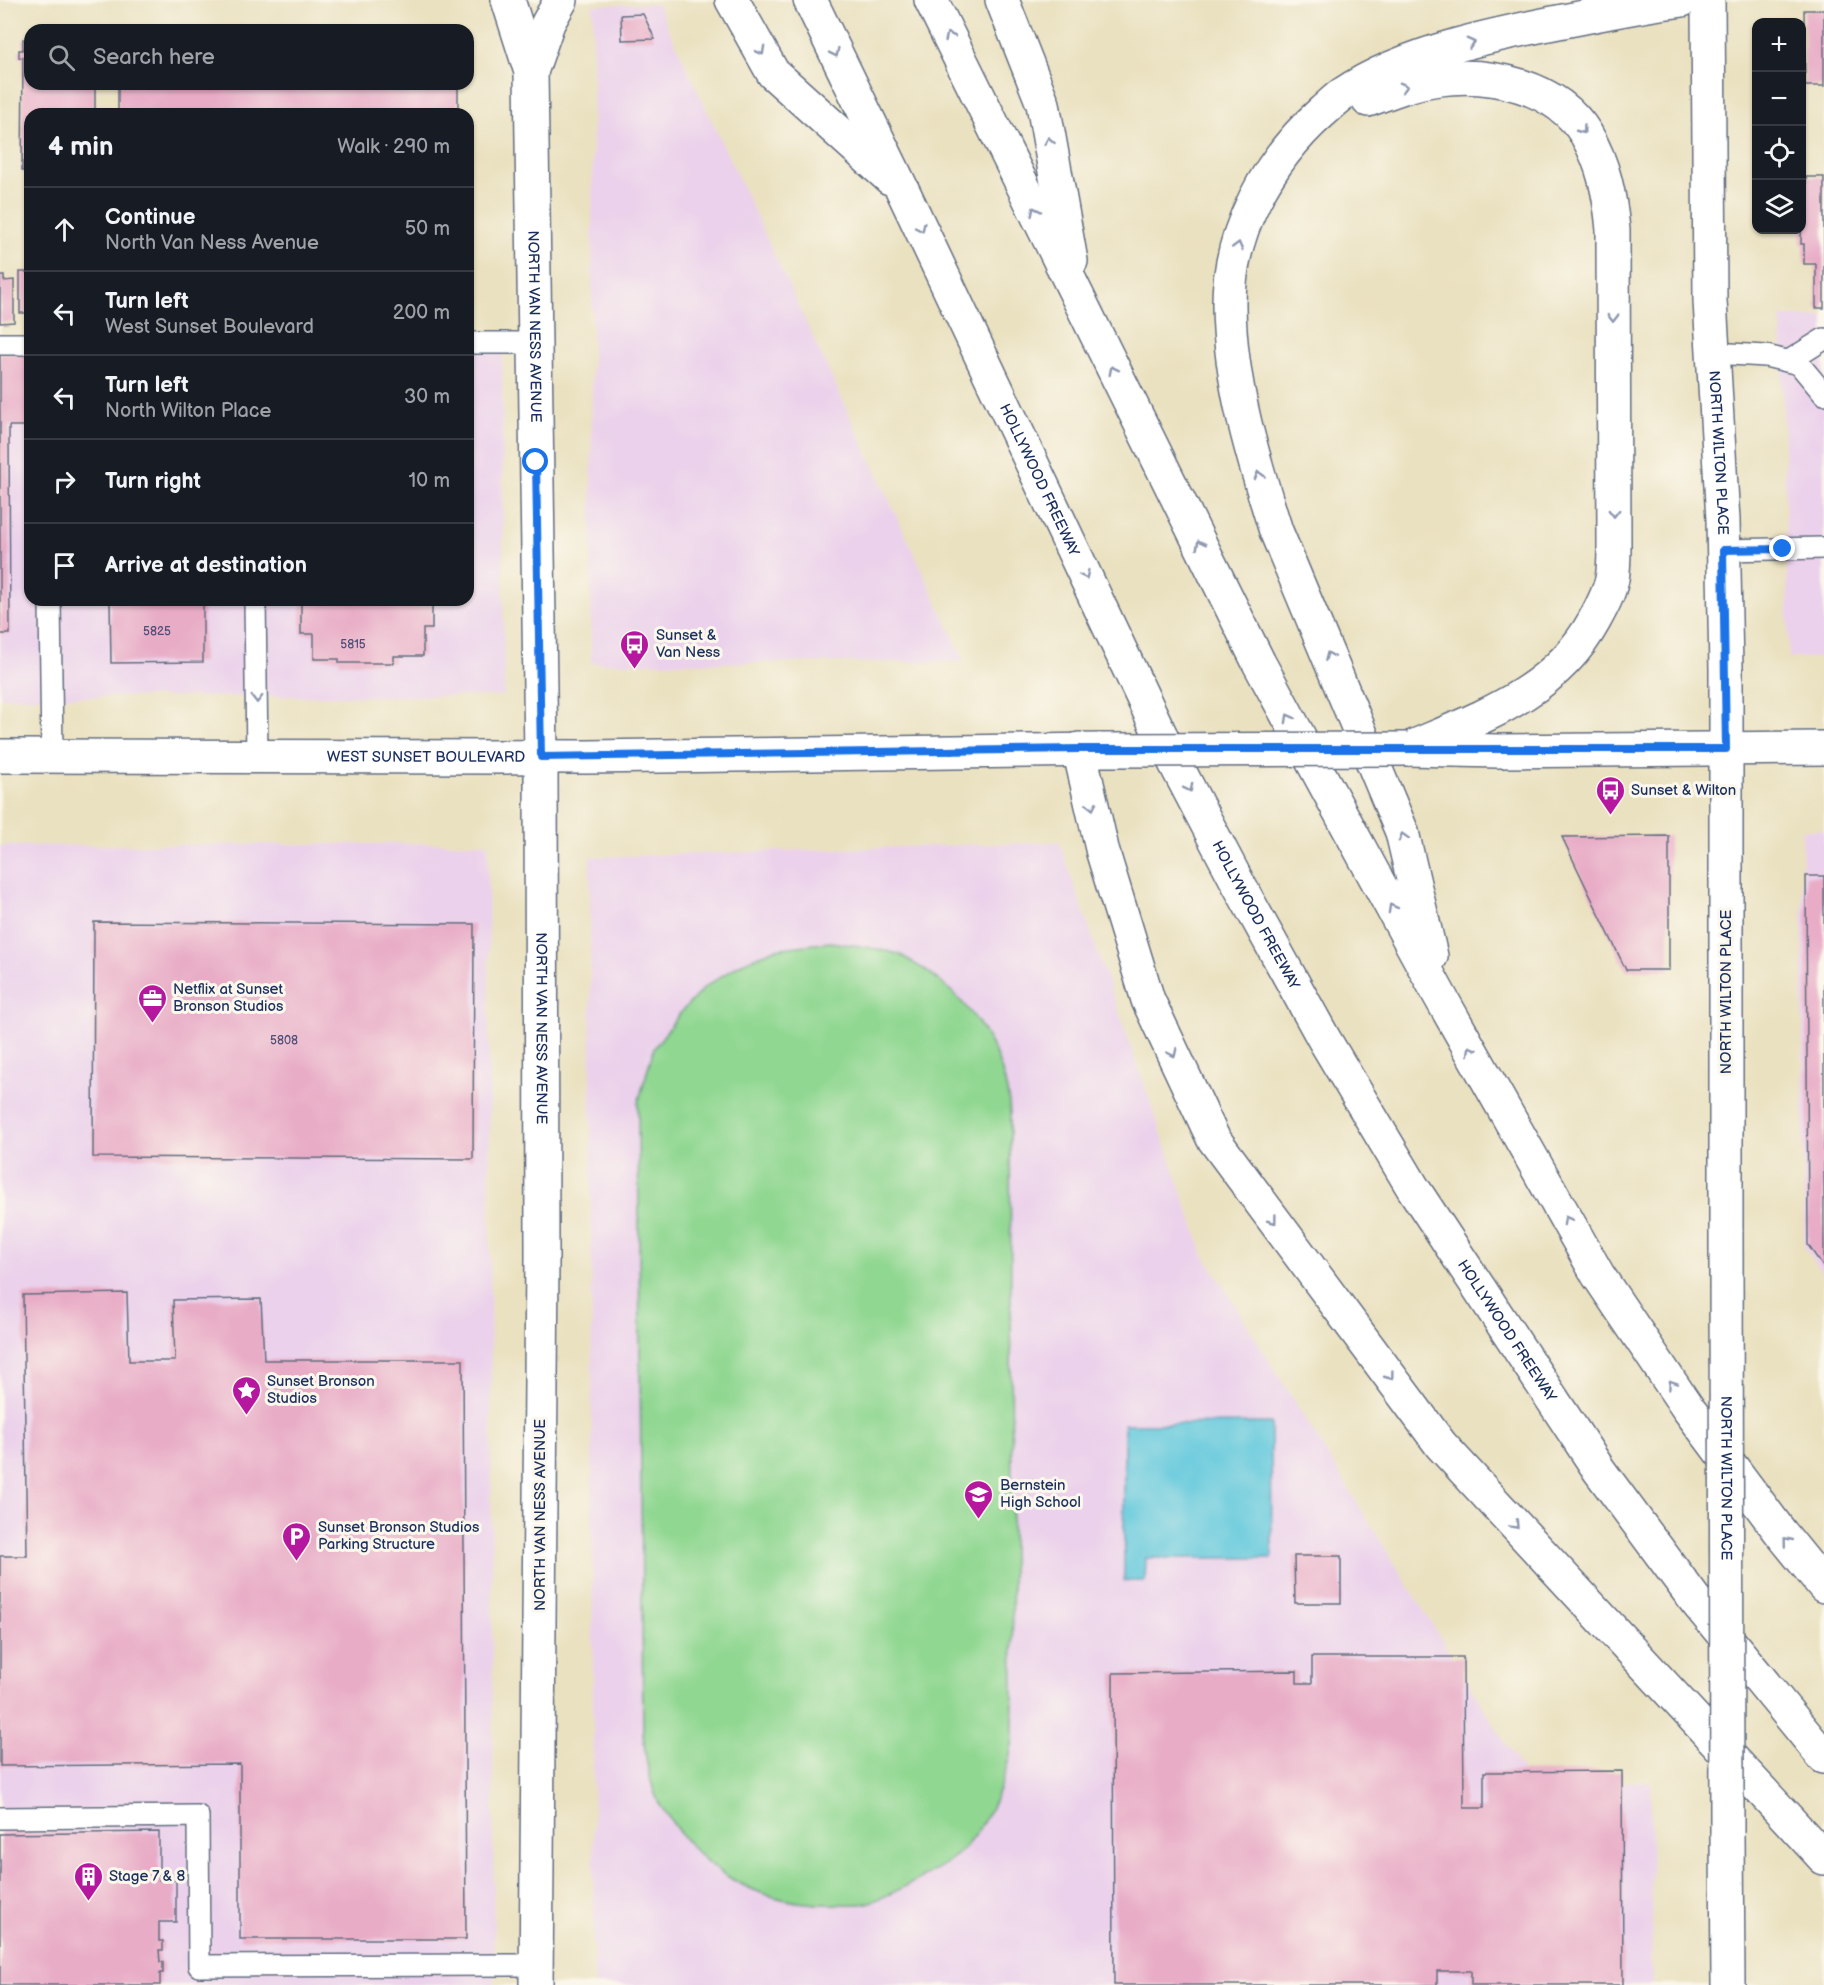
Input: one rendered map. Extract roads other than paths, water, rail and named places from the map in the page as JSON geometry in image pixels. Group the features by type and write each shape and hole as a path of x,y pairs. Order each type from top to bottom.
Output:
{"main road":[{"name":"NORTH VAN NESS AVENUE","path":"508,0 531,72 541,757 542,1259 536,1975"},
{"name":"NORTH VAN NESS AVENUE","path":"531,72 548,23 561,0"},
{"path":"732,0 773,73 902,189"},
{"name":"HOLLYWOOD FREEWAY","path":"810,0 1161,736 1239,885 1324,1039 1413,1188 1599,1470 1695,1600 1824,1757"},
{"path":"931,0 1259,663 1440,996 1598,1275 1687,1407 1781,1533 1824,1586"},
{"path":"1002,0 1043,104 1079,301"},
{"path":"1440,996 1402,832 1276,531 1260,480 1235,383 1228,304 1232,267 1246,218 1258,192 1281,156 1312,121 1342,94 1384,70 1431,54 1526,28 1655,3 1682,0"},
{"name":"NORTH WILTON PLACE","path":"1708,0 1710,301 1723,520 1726,749 1728,1985"},
{"path":"1281,156 1316,128 1351,108 1397,88 1439,79 1485,78 1523,85 1561,106 1585,132 1599,160 1610,196 1613,230 1614,546 1612,579 1604,604 1588,633 1566,661 1536,687 1504,707 1408,749"},
{"name":"WEST SUNSET BOULEVARD","path":"0,756 541,757 1090,750 1824,748"},
{"path":"1090,750 1103,853 1148,1000 1213,1138 1441,1444 1824,1858"}],"lane":[{"path":"1789,361 1824,339"},
{"path":"474,343 535,343"},
{"path":"0,345 24,344"},
{"path":"1713,353 1766,356 1799,364 1824,394"},
{"path":"1723,550 1824,548"},
{"path":"50,606 52,756"},
{"path":"255,606 257,757"},
{"path":"0,1818 198,1816 199,1966 536,1975"}],"water":[{"path":"1271,1423 1272,1558 1146,1558 1145,1581 1124,1581 1124,1424"}],"place":[{"name":"Sunset & Van Ness","path":"635,670"},
{"name":"Sunset & Wilton","path":"1610,816"},
{"name":"Netflix at Sunset Bronson Studios","path":"152,1024"},
{"name":"Sunset Bronson Studios","path":"246,1416"},
{"name":"Bernstein High School","path":"979,1520"},
{"name":"Sunset Bronson Studios Parking Structure","path":"297,1562"},
{"name":"Stage 7 & 8","path":"88,1902"}]}
